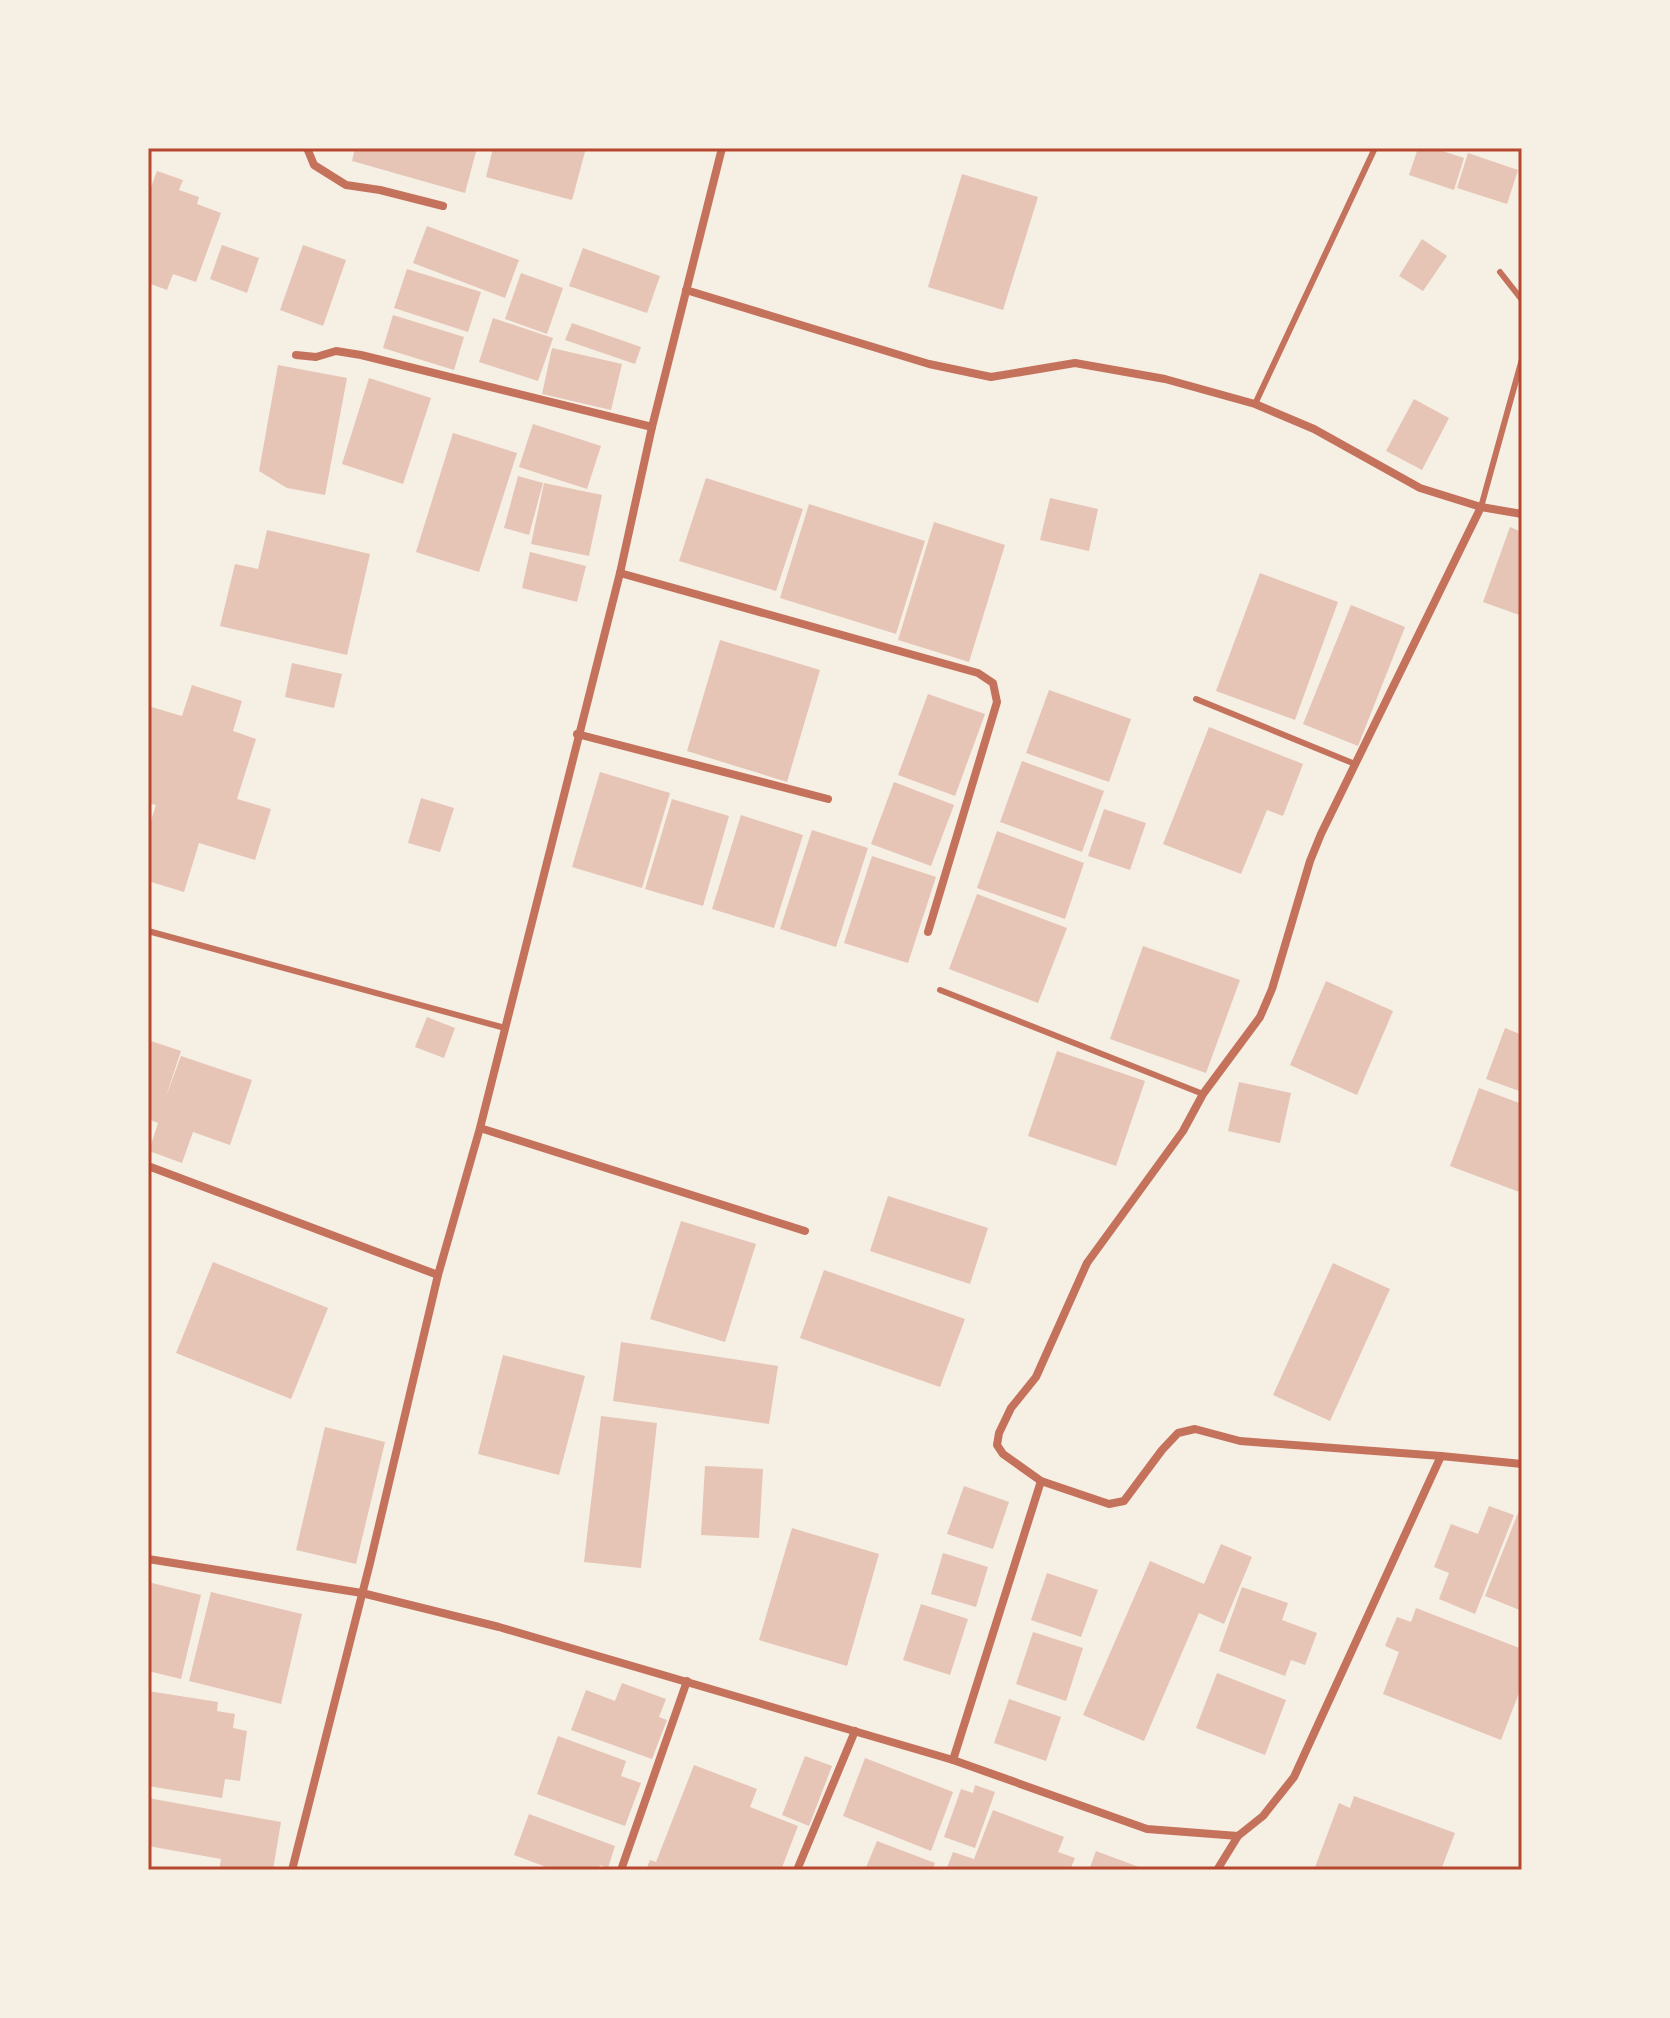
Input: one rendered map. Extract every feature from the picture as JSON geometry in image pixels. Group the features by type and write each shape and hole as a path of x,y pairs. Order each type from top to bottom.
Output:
{"street":[{"path":"307,148 314,165 346,185 443,206"},
{"path":"292,1870 438,1275 480,1128 620,573 652,427 722,148"},
{"path":"686,290 969,374 991,377 1075,363 1165,379 1255,404 1314,429 1420,488 1481,507 1522,514"},
{"path":"296,355 316,357 336,351 361,355 652,427"},
{"path":"1481,507 1310,861 1272,989 1260,1017 1203,1094 1183,1131 1087,1263 1036,1377 1011,1408 997,1445 1003,1454 1041,1481 1109,1504 1124,1501 1178,1433 1195,1429 1240,1441 1522,1464"},
{"path":"620,573 978,673 993,683 997,702 928,932"},
{"path":"577,734 828,799"},
{"path":"480,1128 805,1231"},
{"path":"148,1166 438,1275"},
{"path":"1217,1870 1238,1836 1263,1816 1294,1777 1441,1456"},
{"path":"953,1760 1041,1481"},
{"path":"148,1559 362,1593 499,1627 953,1760 1147,1829 1238,1836"},
{"path":"621,1870 687,1681"},
{"path":"797,1870 855,1731"}],"lane":[{"path":"1255,404 1375,148"},
{"path":"1500,272 1522,300"},
{"path":"1481,507 1522,359"},
{"path":"1196,699 1355,764"},
{"path":"148,931 505,1028"},
{"path":"940,990 1203,1094"}],"building":[{"path":"355,148 477,148 465,193 352,161"},
{"path":"493,148 586,148 572,200 486,177"},
{"path":"1418,148 1433,148 1464,158 1454,190 1409,175"},
{"path":"1468,153 1518,170 1507,204 1457,188"},
{"path":"157,171 183,180 179,190 199,197 197,204 221,213 196,282 173,274 167,290 148,283 148,186 151,187"},
{"path":"962,174 1038,197 1003,310 928,287"},
{"path":"427,226 519,260 505,298 413,263"},
{"path":"1422,239 1447,256 1423,291 1399,276"},
{"path":"222,245 259,258 247,293 210,279"},
{"path":"303,245 346,260 323,326 280,310"},
{"path":"583,248 660,276 647,313 569,286"},
{"path":"407,269 481,292 468,332 394,308"},
{"path":"521,273 563,288 547,334 505,319"},
{"path":"393,315 464,337 454,370 383,348"},
{"path":"493,318 553,338 538,381 479,362"},
{"path":"572,323 641,347 635,364 565,340"},
{"path":"552,348 622,364 611,410 542,394"},
{"path":"278,365 347,378 325,495 287,488 259,471"},
{"path":"369,378 431,398 403,484 342,464"},
{"path":"1414,399 1449,418 1422,470 1386,451"},
{"path":"533,424 601,446 587,489 519,467"},
{"path":"453,433 517,453 479,572 416,552"},
{"path":"518,476 543,483 529,535 504,528"},
{"path":"706,478 803,509 776,591 679,561"},
{"path":"544,483 602,495 589,556 531,544"},
{"path":"1050,498 1098,509 1089,551 1040,540"},
{"path":"809,504 925,541 896,634 780,598"},
{"path":"934,522 1005,545 969,662 898,640"},
{"path":"1510,527 1522,532 1522,616 1483,602"},
{"path":"267,530 370,554 347,655 220,626 235,564 258,569"},
{"path":"530,552 586,566 577,602 522,588"},
{"path":"1260,573 1338,602 1295,720 1216,691"},
{"path":"1351,605 1405,627 1358,746 1303,724"},
{"path":"720,640 820,670 787,782 687,751"},
{"path":"292,663 342,674 334,708 285,697"},
{"path":"192,685 242,701 233,731 256,739 237,799 271,809 255,860 199,843 184,892 148,881 148,830 156,805 148,803 148,706 182,716"},
{"path":"1049,690 1131,719 1109,782 1026,753"},
{"path":"928,694 985,714 955,796 898,775"},
{"path":"1209,727 1303,764 1283,816 1267,810 1241,874 1163,844"},
{"path":"1022,761 1104,791 1082,852 1000,822"},
{"path":"600,772 670,793 642,888 572,867"},
{"path":"894,782 954,805 931,866 871,844"},
{"path":"421,798 454,808 440,852 408,843"},
{"path":"672,799 729,816 703,906 645,889"},
{"path":"1104,809 1146,823 1130,870 1088,856"},
{"path":"741,815 803,835 774,928 712,909"},
{"path":"812,830 868,848 836,947 780,929"},
{"path":"997,831 1084,863 1065,919 977,888"},
{"path":"872,856 936,877 908,963 844,943"},
{"path":"977,894 1067,928 1038,1003 949,969"},
{"path":"1143,946 1240,980 1206,1073 1110,1039"},
{"path":"1326,981 1393,1011 1357,1095 1290,1065"},
{"path":"427,1017 455,1028 444,1058 415,1047"},
{"path":"1505,1028 1522,1035 1522,1092 1486,1079"},
{"path":"148,1040 181,1051 165,1099 181,1056 252,1080 230,1145 193,1132 182,1163 149,1151 158,1123 148,1119"},
{"path":"1057,1051 1145,1081 1116,1166 1028,1136"},
{"path":"1239,1082 1291,1093 1280,1143 1228,1131"},
{"path":"1479,1088 1522,1104 1522,1193 1450,1166"},
{"path":"888,1196 988,1228 970,1284 870,1251"},
{"path":"681,1221 756,1244 725,1342 650,1319"},
{"path":"213,1262 328,1308 291,1399 176,1353"},
{"path":"1333,1263 1390,1289 1330,1421 1273,1395"},
{"path":"824,1270 965,1319 940,1387 800,1338"},
{"path":"621,1342 778,1366 769,1424 613,1401"},
{"path":"503,1355 585,1376 559,1475 478,1454"},
{"path":"601,1416 657,1423 641,1568 584,1562"},
{"path":"325,1427 385,1442 356,1564 296,1550"},
{"path":"705,1466 763,1469 759,1538 701,1535"},
{"path":"964,1486 1009,1502 993,1549 947,1534"},
{"path":"1522,1503 1522,1611 1485,1596"},
{"path":"1489,1506 1514,1515 1475,1614 1439,1599 1449,1573 1434,1567 1451,1524 1478,1534"},
{"path":"792,1528 879,1554 847,1666 759,1640"},
{"path":"1221,1544 1252,1557 1224,1624 1199,1613 1144,1741 1083,1715 1150,1561 1204,1584"},
{"path":"943,1553 988,1567 976,1607 931,1594"},
{"path":"1047,1573 1098,1590 1081,1637 1031,1620"},
{"path":"148,1582 201,1595 181,1679 148,1671"},
{"path":"1242,1587 1288,1603 1282,1620 1317,1633 1305,1665 1291,1660 1285,1676 1219,1651"},
{"path":"211,1592 302,1614 281,1704 189,1681"},
{"path":"921,1604 968,1619 950,1675 903,1660"},
{"path":"1416,1608 1522,1649 1522,1685 1501,1740 1383,1694 1399,1652 1385,1646 1397,1617 1411,1622"},
{"path":"1033,1632 1083,1648 1066,1701 1016,1684"},
{"path":"1217,1673 1286,1700 1265,1755 1196,1728"},
{"path":"622,1683 666,1699 659,1717 667,1720 652,1759 571,1730 586,1690 615,1701"},
{"path":"148,1691 218,1702 217,1711 235,1714 233,1728 247,1731 240,1781 225,1779 222,1798 148,1786"},
{"path":"1009,1699 1061,1717 1046,1761 994,1743"},
{"path":"558,1736 626,1761 621,1776 641,1783 625,1826 537,1794"},
{"path":"805,1756 832,1766 809,1826 782,1815"},
{"path":"865,1758 953,1792 931,1851 843,1816"},
{"path":"694,1765 757,1789 750,1807 798,1826 781,1870 646,1870 650,1860 656,1862"},
{"path":"975,1785 995,1792 975,1848 944,1837 961,1789 973,1793"},
{"path":"1354,1796 1455,1833 1441,1870 1314,1870 1339,1803 1350,1808"},
{"path":"148,1798 281,1822 273,1870 219,1870 221,1859 148,1846"},
{"path":"993,1810 1064,1837 1058,1852 1075,1858 1070,1870 946,1870 953,1852 974,1859"},
{"path":"529,1814 615,1846 608,1868 600,1865 598,1870 554,1870 514,1855"},
{"path":"877,1841 935,1863 933,1870 865,1870"},
{"path":"1096,1851 1147,1870 1089,1870"}]}
